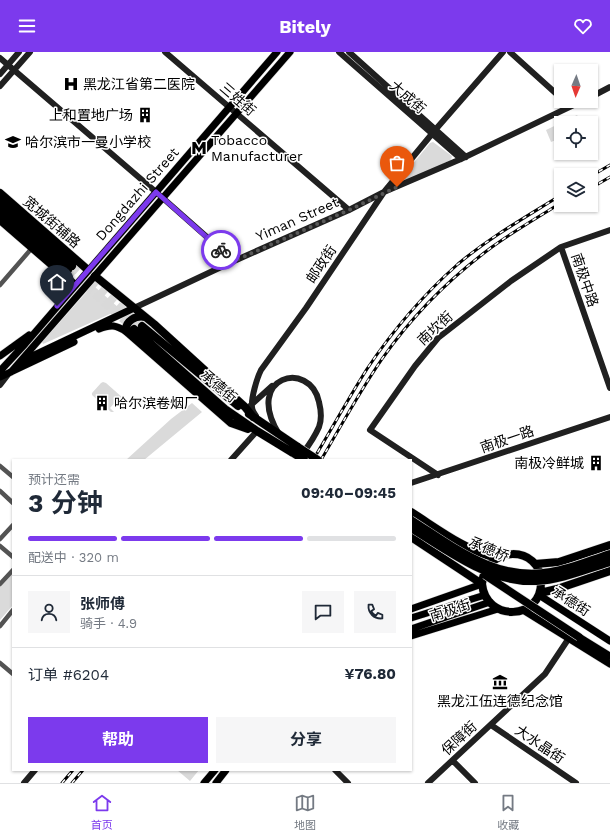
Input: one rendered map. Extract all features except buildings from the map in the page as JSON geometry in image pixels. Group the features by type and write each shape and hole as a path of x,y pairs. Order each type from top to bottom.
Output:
{"highway":[{"name":"宽城街辅路","path":"0,193 88,270"},
{"path":"0,201 70,268 0,211"},
{"path":"0,220 75,285"},
{"path":"95,276 249,406 257,420"},
{"path":"134,329 125,328 130,321 137,317 145,317"},
{"name":"承德街","path":"134,329 226,398 281,436 296,450"},
{"name":"承德街","path":"134,329 225,409 257,431 296,450"},
{"path":"296,450 301,459"},
{"path":"296,450 316,459"},
{"path":"412,513 469,548 496,558"},
{"name":"承德桥","path":"412,521 475,560 492,568 510,572 535,574 552,572 610,554"},
{"name":"承德桥","path":"412,529 461,559 491,574 504,578 536,581 567,575 610,562"},
{"path":"412,538 482,584"},
{"path":"535,564 559,562 610,545"},
{"path":"509,554 519,554 528,558 535,564 541,580 539,594 533,604 523,610 508,612 498,609 490,602 485,595 482,584 486,569 496,558 509,554"},
{"path":"461,559 579,637"},
{"path":"539,594 610,571"}],"main road":[{"name":"Dongdazhi Street","path":"0,371 39,328 277,52"},
{"name":"Dongdazhi Street","path":"11,372 290,52"},
{"name":"Yiman Street","path":"0,371 134,308"},
{"path":"0,377 107,326 115,325 134,329"},
{"path":"0,356 39,328"},
{"name":"南极街","path":"412,609 482,584"},
{"name":"承德街","path":"539,594 610,641"},
{"name":"南极街","path":"412,618 485,595"},
{"path":"412,629 490,602"},
{"name":"南极街","path":"412,636 498,609"},
{"path":"523,610 610,664"},
{"path":"579,637 610,656"},
{"path":"204,783 214,771"},
{"path":"216,783 225,771"}],"street":[{"path":"0,74 19,52"},
{"path":"0,86 30,52"},
{"name":"三姓街","path":"165,52 349,210"},
{"name":"大成街","path":"339,52 464,158"},
{"name":"大成街","path":"349,52 434,132"},
{"name":"邮政街","path":"249,406 258,375 261,370 306,308 384,192 503,52"},
{"path":"510,52 554,92"},
{"path":"0,58 234,261"},
{"path":"598,94 610,88"},
{"name":"Yiman Street","path":"134,308 234,261 349,210 384,192 464,158 568,108"},
{"name":"南坎街","path":"438,475 370,430 415,366 438,338 511,281 561,247 610,230"},
{"name":"南极中路","path":"561,247 610,388"},
{"path":"0,285 32,248"},
{"path":"0,385 11,372"},
{"path":"249,406 278,380 288,376 302,377 313,385 322,401 323,420 318,434 303,459"},
{"path":"281,436 273,424 268,403 270,394 278,383 291,378 304,380 312,388 319,400 321,415 319,426 302,459"},
{"name":"南极一路","path":"412,483 610,417"},
{"path":"232,459 257,431"},
{"path":"0,466 12,476"},
{"path":"0,491 12,502"},
{"path":"0,539 12,526"},
{"path":"0,546 12,557"},
{"path":"0,584 12,571"},
{"path":"0,626 12,611"},
{"name":"保障街","path":"428,783 545,674 569,638"},
{"path":"0,663 12,673"},
{"name":"大水晶街","path":"491,725 576,783"},
{"path":"453,761 475,783"},
{"path":"24,783 34,771"},
{"path":"29,783 39,771"},
{"path":"336,771 348,783"}],"shaded area":[{"path":"554,126 554,141 551,142 546,130"},
{"path":"433,142 452,156 451,160 399,185 397,183 430,143"},
{"path":"91,287 95,287 119,308 119,310 43,344 42,342"},
{"path":"103,382 123,398 122,403 118,399 110,408 114,412 111,412 92,395 92,393"},
{"path":"192,403 202,412 145,459 127,459 171,419"},
{"path":"12,574 12,606 0,620 0,587"},
{"path":"178,771 198,771 190,781"}],"tunnel":[{"path":"72,266 142,326"},
{"path":"68,270 133,328"}],"railway":[{"path":"598,172 610,165"},
{"path":"598,184 610,177"},
{"path":"314,459 367,369 387,340 421,301 445,276 470,254 554,199"},
{"path":"322,459 382,359 432,298 476,259 492,247 554,207"},
{"path":"62,783 72,771"},
{"path":"72,783 82,771"}],"way so far":[{"path":"221,250 234,261 397,187"}],"place":[{"name":"黑龙江省第二医院","path":"71,84"},
{"name":"上和置地广场","path":"145,115"},
{"name":"哈尔滨市一曼小学校","path":"13,142"},
{"name":"Tobacco Manufacturer","path":"199,148"},
{"name":"哈尔滨卷烟厂","path":"102,403"},
{"name":"南极冷鲜城","path":"596,463"},
{"name":"黑龙江伍连德纪念馆","path":"500,682"}],"route":[{"path":"57,306 156,192 221,250"}]}
